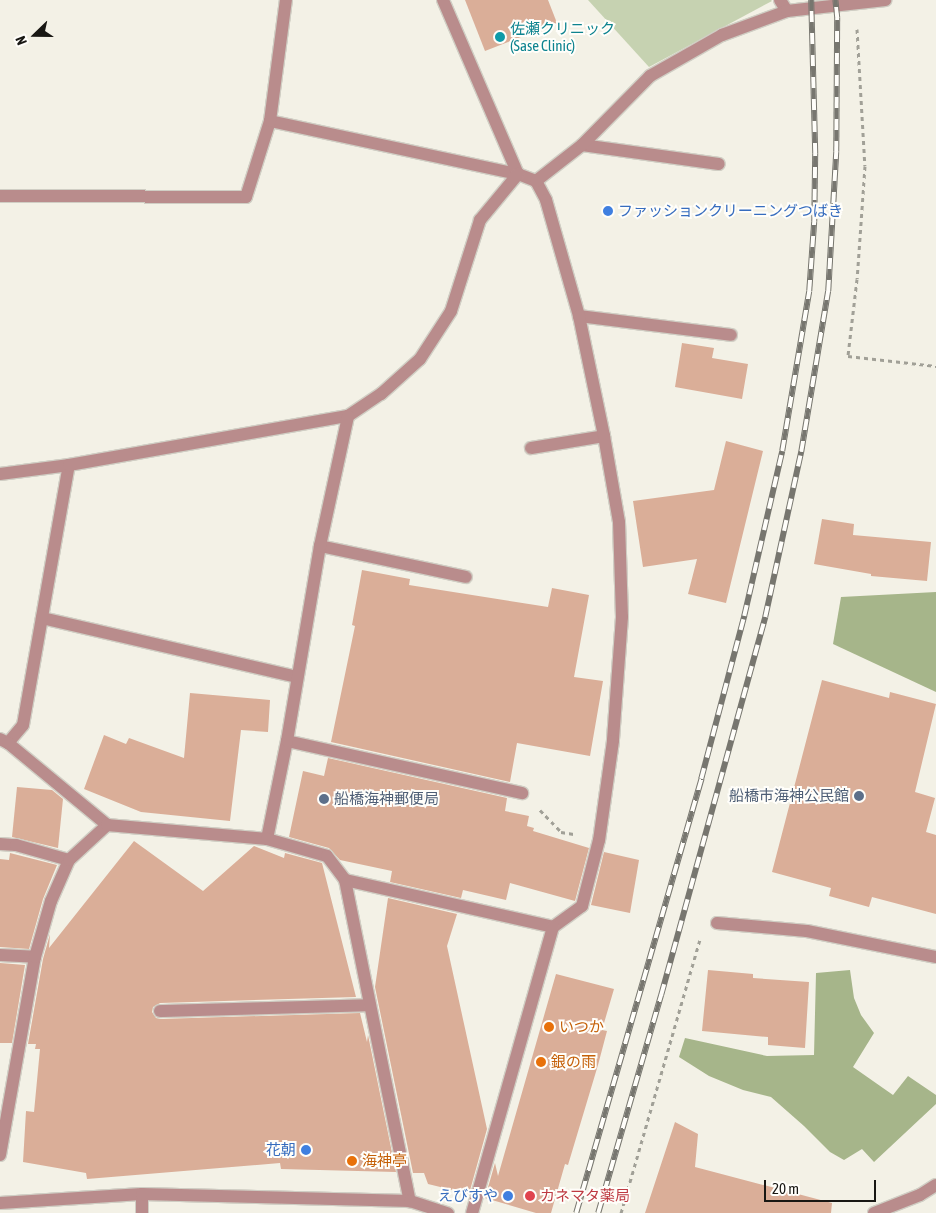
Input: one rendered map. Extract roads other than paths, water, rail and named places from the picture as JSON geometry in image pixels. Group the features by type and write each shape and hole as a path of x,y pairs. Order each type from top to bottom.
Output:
{"street":[{"path":"0,196 246,197 270,121 286,0"},
{"path":"443,0 518,174"},
{"path":"536,181 582,145 650,76 722,35 784,5 855,4 885,0"},
{"path":"270,121 518,174 536,181 546,200 579,316 604,436 619,522 622,617 613,741 600,840 582,906 553,926 472,1213"},
{"path":"582,145 720,164"},
{"path":"0,474 69,466 348,416 380,394 420,359 450,311 480,220 518,174"},
{"path":"579,316 731,335"},
{"path":"267,839 287,741 320,546 348,416"},
{"path":"531,448 604,436"},
{"path":"69,466 23,725 4,741 107,825 267,839 327,856 345,880 410,1201"},
{"path":"320,546 466,577"},
{"path":"42,618 297,677"},
{"path":"287,741 522,792"},
{"path":"0,1155 35,957 51,901 70,860 107,825"},
{"path":"0,844 16,845 70,860"},
{"path":"345,880 553,926"},
{"path":"717,923 807,931 936,957"},
{"path":"0,955 35,957"},
{"path":"160,1011 370,1005"},
{"path":"874,1213 920,1195 936,1185"},
{"path":"142,1194 142,1213"},
{"path":"0,1203 142,1194 410,1201 448,1213"}],"railway":[{"path":"576,1213 701,779 744,616 782,451 809,291 814,222 815,154 811,0"},
{"path":"598,1213 661,995 765,617 801,452 828,291 836,152 837,18 835,0"}],"place":[{"name":"佐瀬クリニック (Sase Clinic)","path":"500,37"},
{"name":"ファッションクリーニングつばき","path":"608,211"},
{"name":"船橋市海神公民館","path":"859,796"},
{"name":"船橋海神郵便局","path":"324,799"},
{"name":"いつか","path":"549,1027"},
{"name":"銀の雨","path":"541,1062"},
{"name":"花朝","path":"306,1150"},
{"name":"海神亭","path":"352,1161"},
{"name":"えびすや","path":"508,1196"},
{"name":"カネマタ薬局","path":"530,1196"}]}
